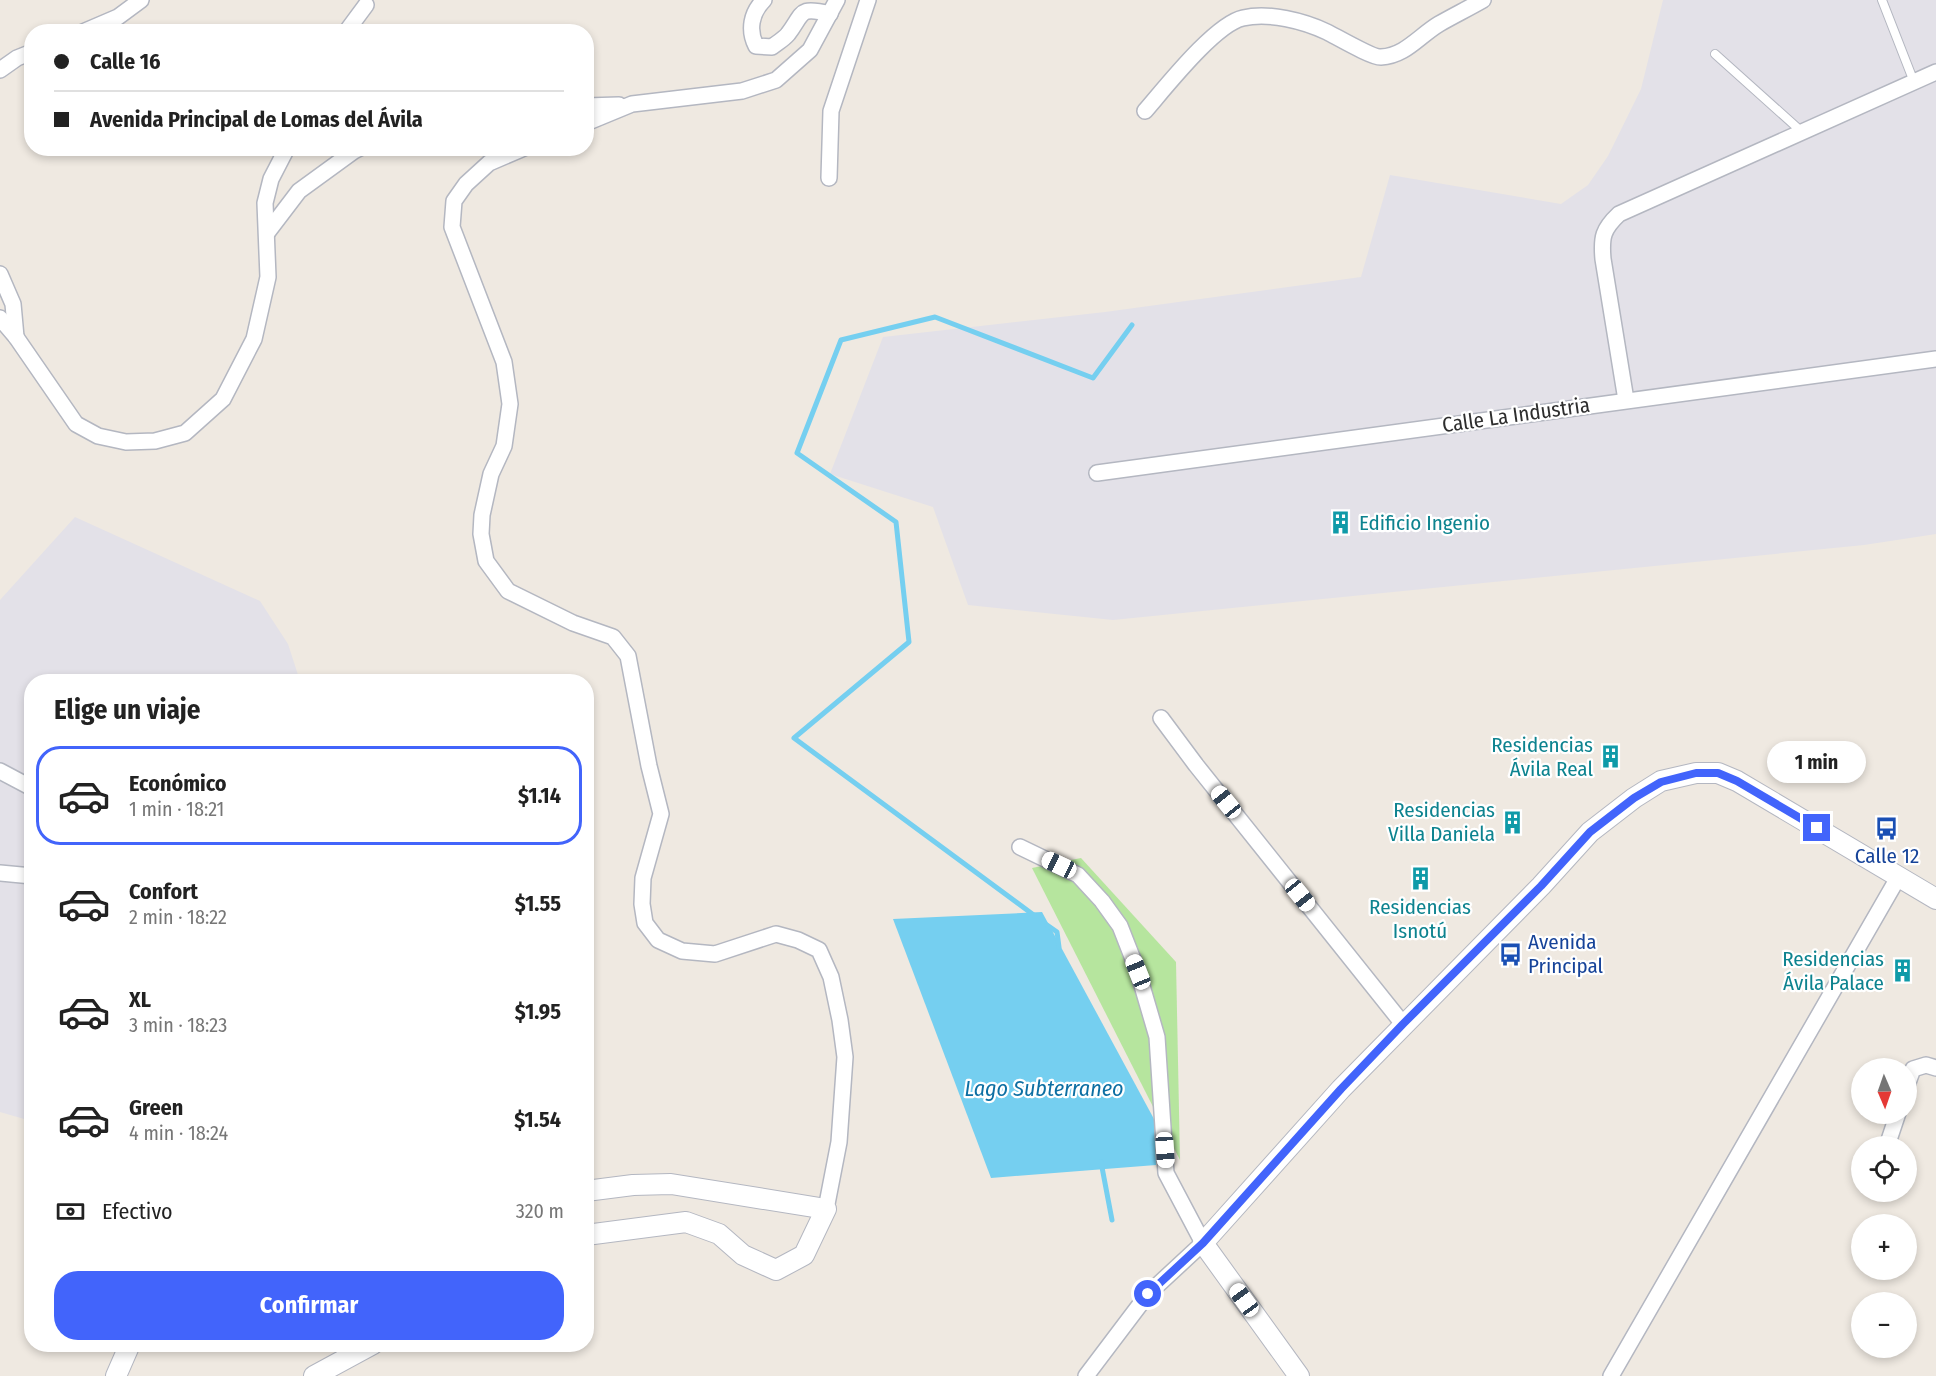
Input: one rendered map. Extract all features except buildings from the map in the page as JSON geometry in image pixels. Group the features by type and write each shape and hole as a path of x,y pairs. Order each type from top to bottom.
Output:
{"street":[{"path":"103,24 118,18 141,0"},
{"path":"764,0 758,6 752,21 751,37 756,46 772,47 787,35 799,14 812,9 834,7"},
{"path":"830,178 831,111 868,0"},
{"path":"1144,111 1212,37 1225,25 1242,18 1260,16 1285,19 1316,27 1377,58 1397,55 1437,25 1483,0"},
{"path":"352,24 366,5"},
{"path":"594,106 632,104 742,91 776,80 810,50 834,7"},
{"path":"0,70 24,55"},
{"path":"1626,400 1601,241 1608,224 1619,214 1936,72"},
{"path":"594,120 632,104"},
{"path":"0,318 16,337 76,424 98,436 126,442 155,441 185,433 223,399 254,339 268,277 265,203 271,179 284,156"},
{"path":"267,233 299,191 346,156"},
{"path":"505,156 489,163 466,184 454,201 452,227 504,362 510,404 504,446 491,474 482,515 481,534 486,561 508,591 573,623 613,637 628,656 649,766 661,814 643,878 642,904 645,923 658,940 682,951 715,954 776,934 798,940 819,950 831,977 845,1057 839,1142 826,1209 804,1255 776,1270 743,1256 719,1234 686,1222 594,1234"},
{"path":"0,274 13,304 16,337"},
{"name":"Calle La Industria","path":"1097,473 1936,359"},
{"path":"1161,718 1403,1024"},
{"path":"0,771 24,784"},
{"path":"1086,1376 1148,1294 1203,1243 1341,1089 1403,1024 1541,886 1590,832 1634,798 1661,782 1696,773 1718,773 1737,781 1936,898"},
{"path":"1020,847 1078,875 1102,901 1120,927 1138,972 1157,1037 1166,1173 1203,1243 1299,1376"},
{"path":"0,873 24,875"},
{"path":"1611,1376 1899,876"},
{"path":"1917,1068 1926,1065 1936,1068"},
{"path":"594,1190 633,1185 671,1184 826,1209"},
{"path":"116,1376 126,1352"},
{"path":"314,1376 358,1352"}],"lane":[{"path":"1882,0 1914,81"},
{"path":"1715,54 1802,132"}],"shaded area":[{"path":"1663,0 1936,0 1936,534 1864,545 1113,620 968,605 933,507 830,474 883,337 1105,312 1361,277 1390,175 1561,204 1588,185 1608,156 1641,89"},
{"path":"75,517 260,601 288,644 298,674 24,674 24,1119 0,1112 0,600"}],"green space":[{"path":"1081,858 1176,962 1180,1160 1032,868"}],"water":[{"name":"Lago Subterraneo","path":"1042,912 1154,1119 1156,1165 991,1178 893,919"}],"waterway":[{"path":"1035,916 794,738 909,642 896,522 797,453 841,340 935,317 1093,378 1132,325"},
{"path":"1047,925 1057,932 1059,947"},
{"path":"1101,1162 1112,1220"}],"place":[{"name":"Edificio Ingenio","path":"1341,523"},
{"name":"Residencias Ávila Real","path":"1611,757"},
{"name":"Residencias Villa Daniela","path":"1513,822"},
{"name":"Calle 12","path":"1887,828"},
{"name":"Residencias Isnotú","path":"1420,879"},
{"name":"Avenida Principal","path":"1510,954"},
{"name":"Residencias Ávila Palace","path":"1902,971"}],"route":[{"path":"1148,1294 1203,1243 1341,1089 1541,886 1590,832 1634,798 1661,782 1696,773 1718,773 1737,781 1817,828"}]}
